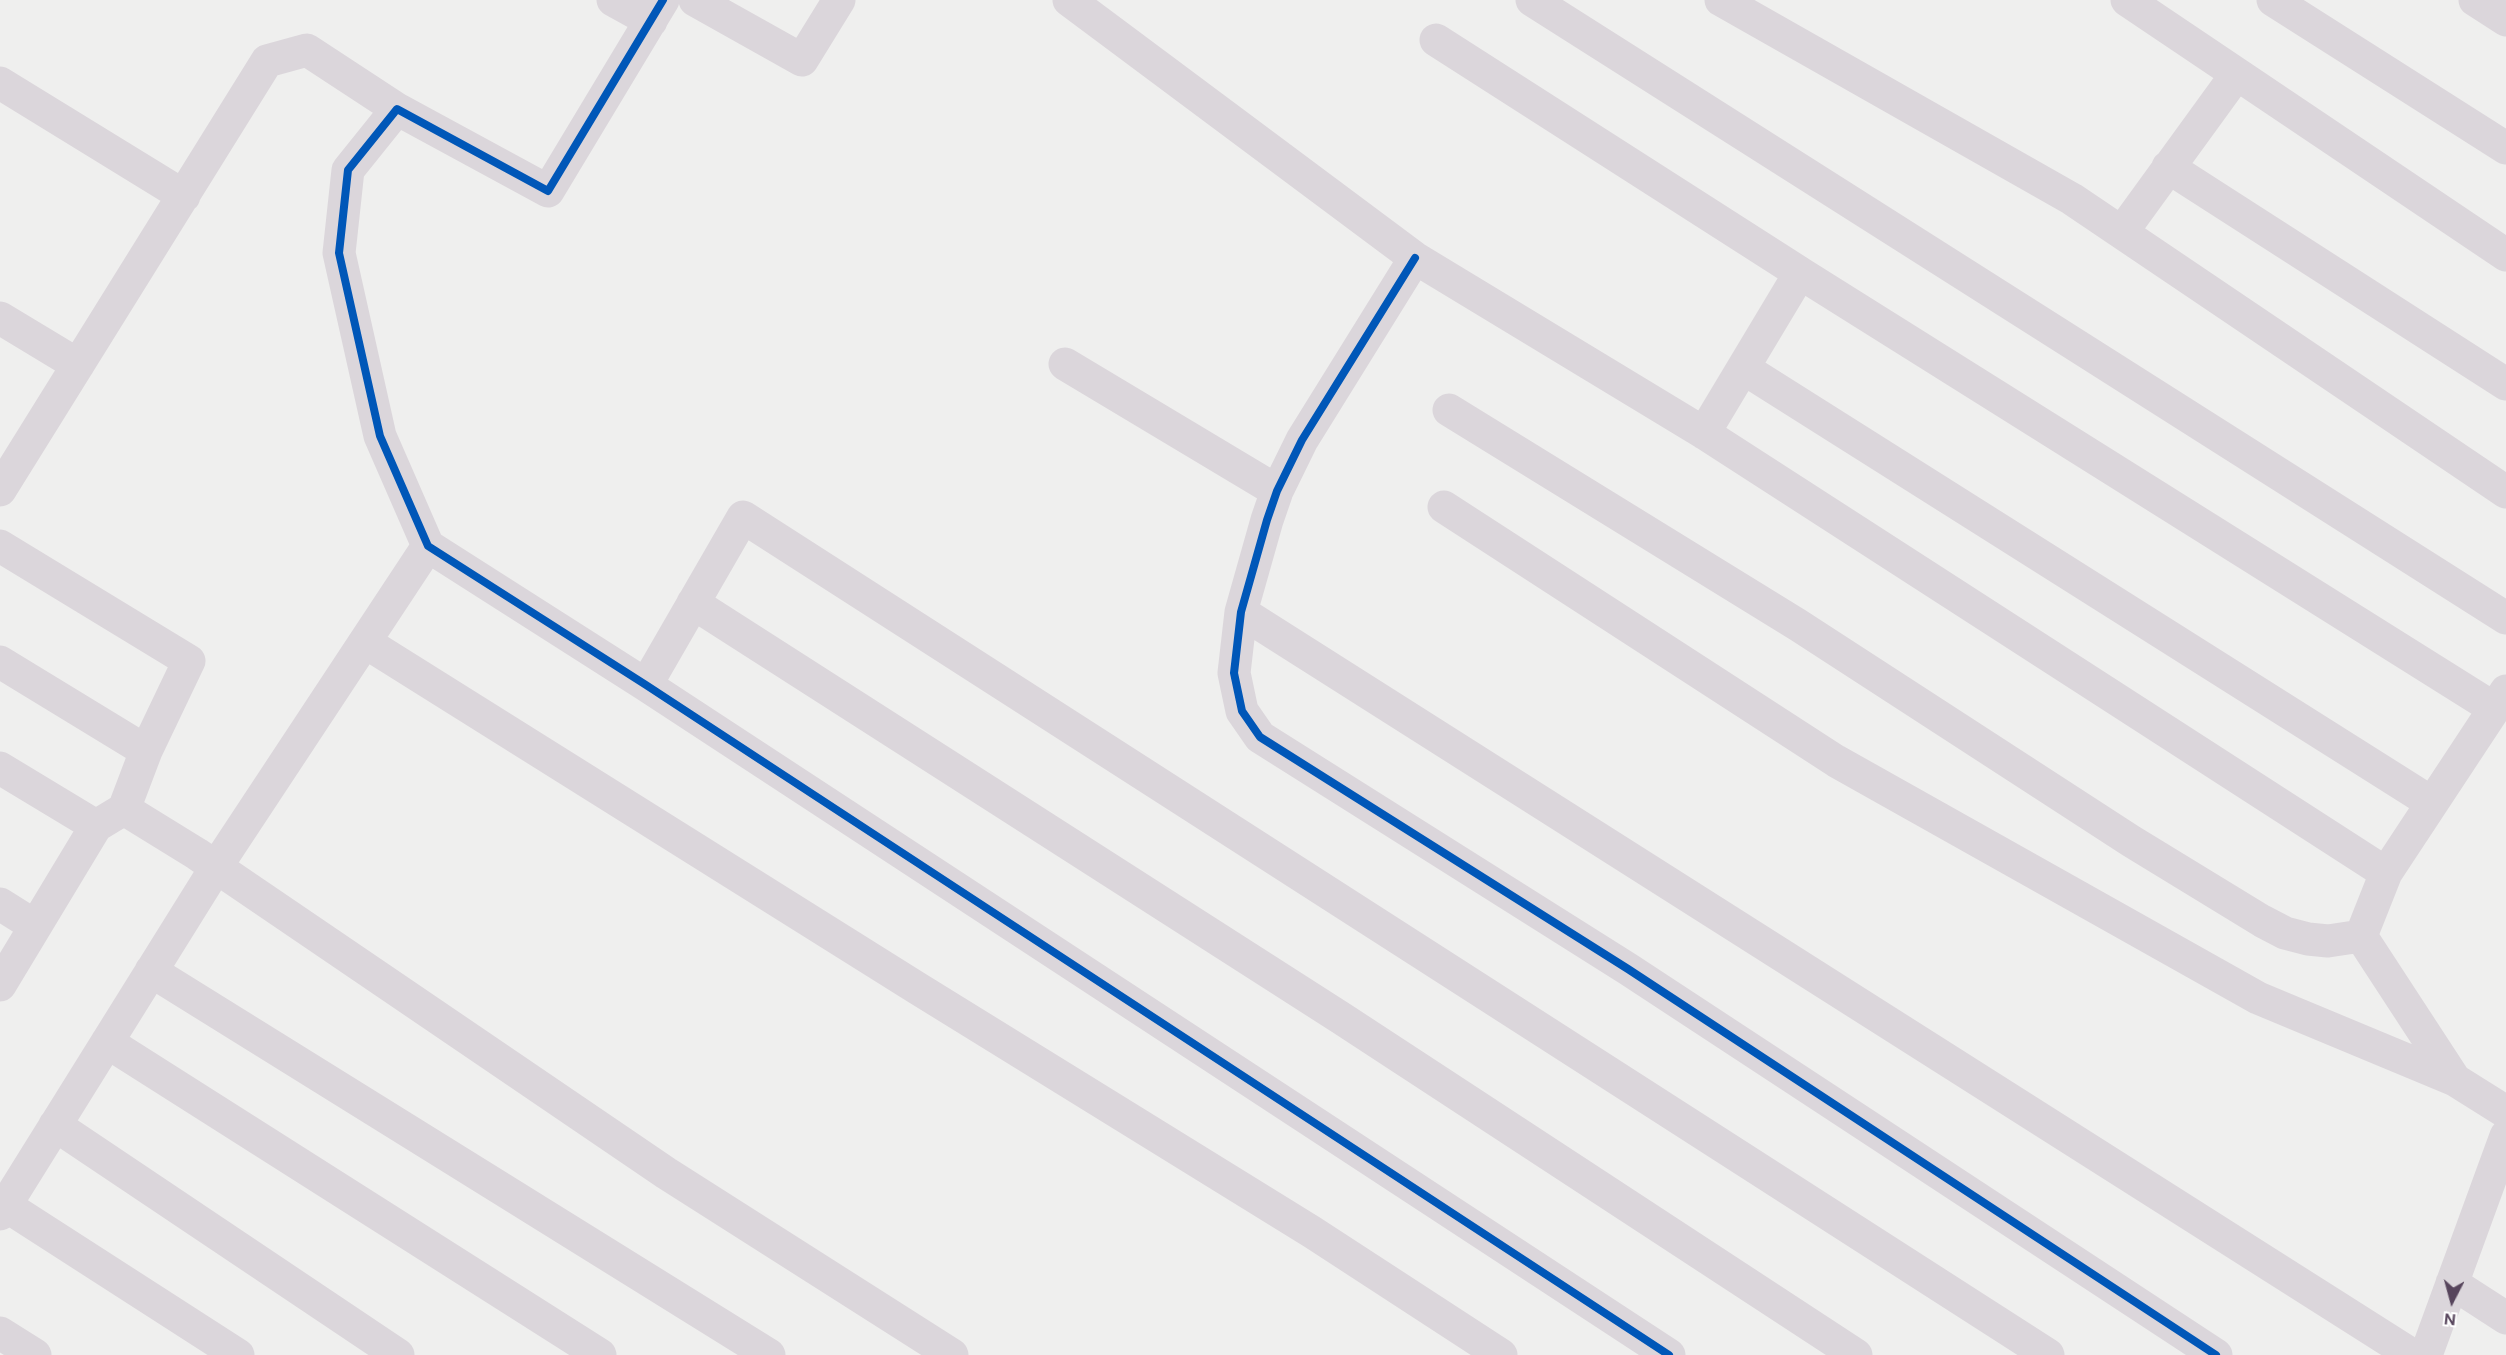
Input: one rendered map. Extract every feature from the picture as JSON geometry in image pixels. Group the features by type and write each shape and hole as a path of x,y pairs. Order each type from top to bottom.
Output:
{"street":[{"path":"0,490 267,61 307,50 397,109 548,191 657,10 613,0"},
{"path":"695,0 802,60 839,0"},
{"path":"1069,0 1415,258 1704,433 2386,873"},
{"path":"1532,0 2506,618"},
{"path":"1721,0 2072,199 2506,492"},
{"path":"2127,0 2506,255"},
{"path":"2273,0 2506,148"},
{"path":"2475,0 2506,20"},
{"path":"1436,40 1800,273 2500,700 2386,873 2361,936"},
{"path":"2121,232 2236,75"},
{"path":"0,83 184,196"},
{"path":"397,109 348,170 339,253 380,436 428,546 646,685 1670,1355"},
{"path":"2168,167 2506,384"},
{"path":"1415,258 1302,440 1277,491 1251,572 1241,612 1234,673 1242,711 1260,737 1628,969 2216,1355"},
{"path":"1704,433 1800,273"},
{"path":"0,318 78,365"},
{"path":"1065,364 1277,491"},
{"path":"1743,368 2432,803"},
{"path":"1449,410 1798,625 2131,841 2262,921 2285,933 2308,939 2328,941 2361,936"},
{"path":"1444,507 1836,760 2258,998 2455,1080 2506,1112"},
{"path":"646,685 743,517 2048,1355"},
{"path":"0,546 189,661 146,751 124,809 96,826 0,985"},
{"path":"238,1355 3,1209 216,868 428,546"},
{"path":"693,603 1321,1006 1856,1355"},
{"path":"1241,612 2412,1355"},
{"path":"365,642 916,988 1312,1232 1501,1355"},
{"path":"0,662 146,751"},
{"path":"0,768 96,826"},
{"path":"124,809 216,868 666,1173 952,1355"},
{"path":"0,904 35,926"},
{"path":"2361,936 2455,1080"},
{"path":"151,971 769,1355"},
{"path":"107,1042 600,1355"},
{"path":"56,1125 398,1355"},
{"path":"2426,1355 2452,1283 2496,1201 2506,1136"},
{"path":"2452,1283 2506,1318"},
{"path":"0,1333 35,1355"}],"cycle path":[{"path":"663,0 548,191 397,109 348,170 339,253 380,436 428,546 646,685 1669,1355"},
{"path":"1415,258 1302,440 1277,491 1267,520 1241,612 1234,673 1242,711 1260,737 1628,969 2216,1355"}]}
